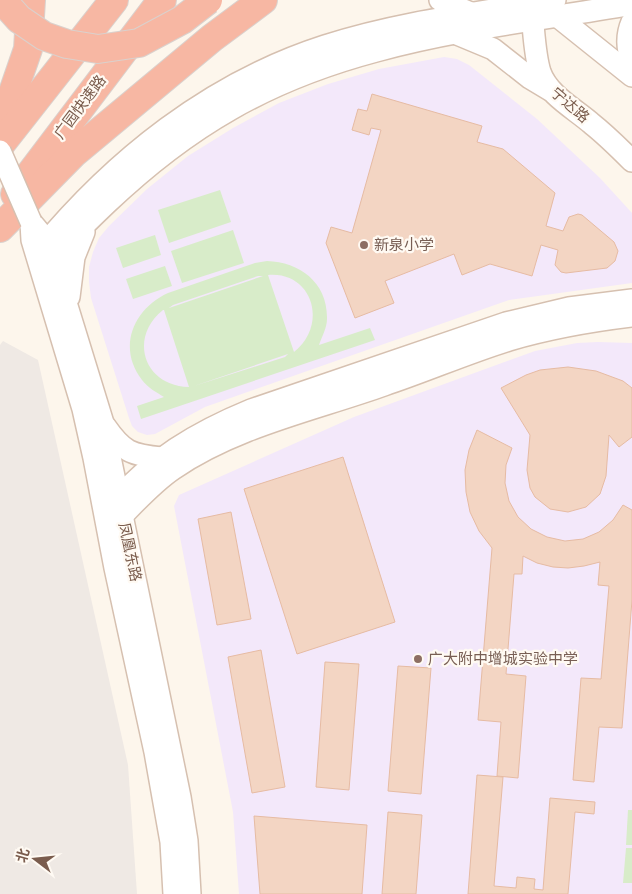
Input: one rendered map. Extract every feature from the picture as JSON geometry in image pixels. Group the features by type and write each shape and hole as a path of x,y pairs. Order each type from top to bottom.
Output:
{"highway":[{"path":"2,0 18,20 44,36 67,44 98,49 138,43 182,20 208,0"},
{"path":"0,118 11,98 28,49 31,0"},
{"path":"0,145 114,0"},
{"name":"广园快速路","path":"0,216 28,174 162,0"},
{"path":"115,119 235,0"},
{"path":"0,228 74,153 212,38 263,0"}],"street":[{"path":"440,0 473,14"},
{"path":"45,256 85,199 118,167 179,119 245,80 285,61 324,46 416,24 473,14 632,4"},
{"path":"45,256 168,150 219,115 255,96 326,66 376,51 457,34 543,9"},
{"path":"543,9 632,76"},
{"name":"宁达路","path":"543,9 540,72 554,92 593,124 632,161"},
{"path":"632,22 627,40 632,62"},
{"path":"457,34 493,49 536,82 554,92"},
{"name":"凤凰东路","path":"0,151 68,307 103,423 113,513 171,842 174,894"},
{"path":"68,307 74,257 82,234 96,214"},
{"name":"凤凰东路","path":"45,256 83,409 113,513 180,796 187,841 190,894"},
{"path":"113,513 147,469 196,435 218,423 506,323 569,308 632,300"},
{"path":"113,513 173,469 216,444 246,432 386,385 511,340 571,324 632,316"},
{"path":"103,423 116,442 124,448 146,456 162,458"}],"shaded area":[{"name":"新泉小学","path":"444,57 457,59 469,65 537,119 600,178 632,213 632,283 509,300 205,407 155,434 147,435 138,432 132,426 129,418 91,298 89,267 99,238 147,189 188,156 233,128 279,103 328,84 379,69"},
{"path":"3,341 38,360 128,765 137,894 0,894 0,345"},
{"name":"广大附中增城实验中学","path":"577,343 632,343 632,894 239,894 233,812 174,506 179,495 354,417 535,351"}],"green space":[{"path":"220,190 231,222 169,243 158,210"},
{"path":"233,230 244,263 182,283 171,251"},
{"path":"155,235 161,255 123,268 116,248"},
{"path":"267,261 290,265 301,270 317,285 323,295 327,319 319,345 370,328 375,340 141,419 137,406 164,397 152,390 142,380 135,368 130,343 132,330 138,319 156,300 168,293 255,263","holes":["268,275 283,276 296,281 305,290 311,302 313,314 311,328 305,340 294,352","258,276 263,276 169,308","164,310 189,387 174,385 161,378 152,370 146,359 144,346 146,334 152,321","288,354 285,357 194,386"]},
{"path":"165,266 172,286 133,299 126,279"},
{"path":"628,810 632,810 632,845 626,845"},
{"path":"626,848 632,848 632,883 623,883"}],"building":[{"path":"372,94 482,126 477,142 503,149 555,193 546,226 563,231 569,217 578,214 582,215 614,242 618,251 615,261 607,268 561,272 555,265 558,250 541,245 532,276 490,264 462,275 454,254 385,281 394,303 355,318 326,243 331,227 352,233 381,130 371,128 369,135 352,130 358,109 367,111"},
{"path":"568,367 596,371 623,381 632,388 632,437 619,447 609,435 606,476 600,494 586,507 568,512 550,509 535,497 530,488 527,470 530,435 501,388 540,370"},
{"path":"477,430 512,448 506,465 505,483 509,501 518,517 531,529 547,537 565,541 583,539 599,532 613,520 623,505 632,510 632,600 622,728 599,727 594,782 573,780 581,678 601,679 609,586 598,585 600,562 568,568 553,567 537,563 523,556 522,574 514,574 506,674 526,676 518,778 497,776 501,722 478,720 492,548 479,531 470,512 466,492 465,470 469,450"},
{"path":"343,457 395,622 297,654 244,489"},
{"path":"231,512 251,619 217,625 198,519"},
{"path":"261,650 285,787 252,793 228,657"},
{"path":"325,662 359,664 349,790 316,787"},
{"path":"398,666 431,668 421,794 388,791"},
{"path":"477,775 503,777 494,886 516,888 517,877 535,879 534,889 543,890 550,798 595,802 594,814 575,812 568,894 468,894"},
{"path":"388,812 422,815 416,894 382,894"},
{"path":"254,816 367,825 362,894 260,894"}],"place":[{"name":"新泉小学","path":"364,245"},
{"name":"广大附中增城实验中学","path":"418,659"}]}
